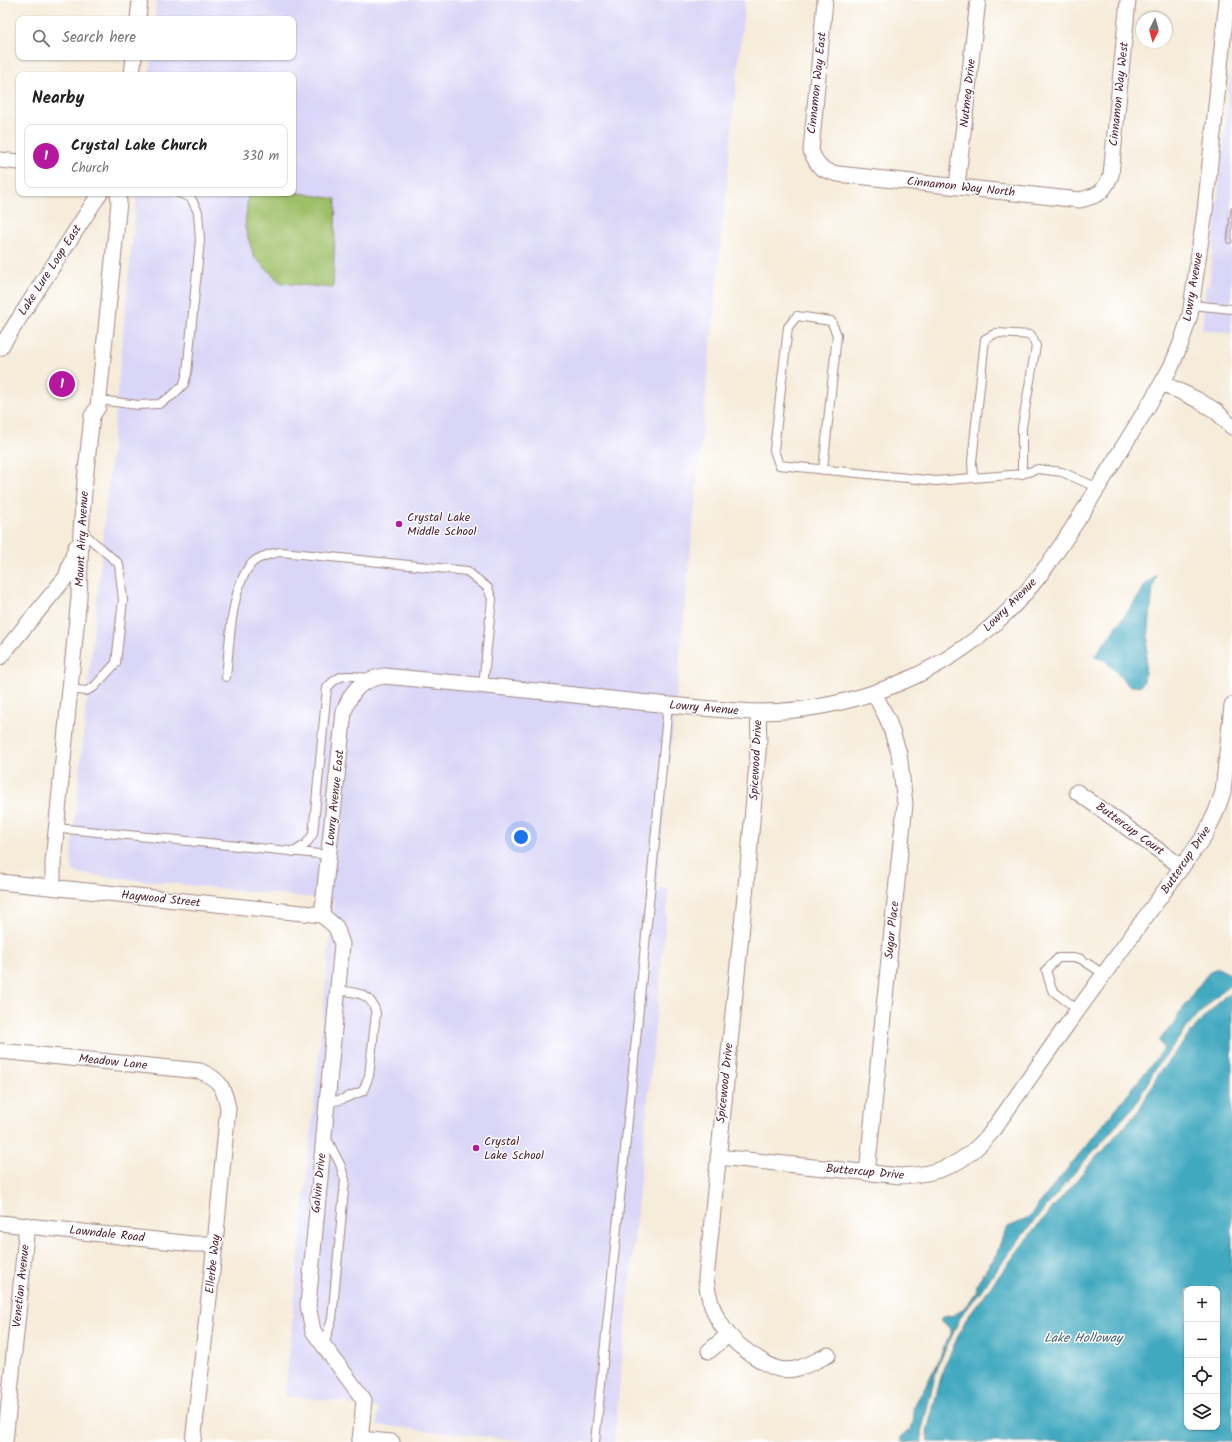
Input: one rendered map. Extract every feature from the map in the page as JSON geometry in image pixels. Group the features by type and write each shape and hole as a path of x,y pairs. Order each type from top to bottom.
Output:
{"street":[{"path":"138,16 140,0"},
{"name":"Cinnamon Way East","path":"816,164 810,151 825,0"},
{"name":"Nutmeg Drive","path":"957,186 978,0"},
{"name":"Cinnamon Way West","path":"1105,188 1111,175 1128,0"},
{"name":"Lowry Avenue","path":"365,682 384,676 668,705 758,712 809,708 838,703 874,693 907,680 961,651 1002,617 1048,566 1162,383 1181,343 1192,305 1205,211 1227,0"},
{"path":"132,72 134,60"},
{"path":"0,160 16,162"},
{"name":"Cinnamon Way North","path":"816,164 827,172 838,174 1080,200 1095,196 1105,188"},
{"name":"Lake Lure Loop East","path":"0,348 98,196"},
{"name":"Mount Airy Avenue","path":"53,887 53,862 79,597 81,531 92,416 98,407 99,400 119,202 118,196"},
{"path":"1162,383 1196,399 1216,411 1232,428"},
{"path":"0,657 66,577 81,531"},
{"name":"Lowry Avenue East","path":"322,915 344,712 348,698 365,682"},
{"name":"Sugar Place","path":"867,1173 905,804 899,753 888,720 874,693"},
{"name":"Buttercup Drive","path":"718,1157 867,1173 919,1176 943,1169 962,1160 978,1148 990,1134 1205,835 1216,812 1223,792 1232,705"},
{"name":"Spicewood Drive","path":"758,712 759,740 706,1279 714,1314 728,1335 752,1355 778,1369 795,1369 828,1355"},
{"name":"Buttercup Court","path":"1077,792 1182,867"},
{"name":"Haywood Street","path":"0,882 322,915"},
{"name":"Galvin Drive","path":"322,915 336,927 342,944 308,1304 313,1331 364,1400 360,1440"},
{"name":"Meadow Lane","path":"0,1051 200,1071 212,1076 221,1087"},
{"name":"Ellerbe Way","path":"193,1442 215,1244 228,1108 226,1097 221,1087"},
{"name":"Lawndale Road","path":"0,1222 193,1244 215,1244"},
{"name":"Venetian Avenue","path":"5,1442 27,1225"},
{"path":"709,1351 728,1335"},
{"path":"360,1440 392,1442"}],"lane":[{"path":"99,400 138,404 159,404 173,396 184,384 187,373 200,240 198,212 191,198 186,196"},
{"path":"1192,305 1232,309"},
{"path":"823,470 837,335 831,321 797,316 788,327 774,450 780,465 823,470 936,481 1022,474 1038,469 1062,472 1098,488"},
{"path":"973,478 972,462 985,339 996,333 1031,335 1036,346 1022,427 1022,474"},
{"path":"70,689 86,691 94,687 116,663 123,600 119,564 81,531"},
{"path":"226,677 234,607 242,578 252,562 275,552 282,552 467,571 488,588 492,599 483,686"},
{"path":"294,852 306,844 313,834 327,688 334,679 346,675 365,682"},
{"path":"595,1442 632,1081 668,705"},
{"path":"57,828 328,856"},
{"path":"1078,1010 1052,990 1046,970 1058,958 1079,958 1104,974"},
{"path":"327,1103 343,1100 363,1091 369,1076 376,1013 374,1004 369,998 357,993 338,990"},
{"path":"324,1134 340,1164 344,1180 332,1319 324,1345"}],"shaded area":[{"name":"Crystal Lake Middle School","path":"156,0 745,0 657,888 669,889 614,1442 534,1442 377,1425 378,1408 348,1405 349,1402 285,1396 334,900 81,874 75,872 72,868 71,860 137,196 296,196 296,72 149,72 151,60 296,60 296,16 155,16"},
{"path":"1232,59 1232,333 1202,330 1206,285 1209,285"}],"green space":[{"path":"296,192 336,199 333,288 281,283 254,257 245,228 248,196 296,196"}],"water":[{"path":"1157,575 1153,587 1144,682 1138,686 1129,686 1105,660 1094,657 1139,596 1145,585"},
{"path":"1218,968 1232,975 1232,985 1222,991 1193,1020 1155,1069 1135,1105 1080,1166 1025,1232 960,1318 937,1368 921,1433 922,1442 901,1442 901,1437 911,1429 914,1418 913,1408 936,1367 951,1334 950,1329 940,1321 943,1317 954,1315 962,1310 970,1301 976,1292 977,1284 996,1256 1002,1238 1008,1227 1027,1219 1164,1049 1160,1040 1162,1036 1174,1025 1178,1015 1210,971"},
{"name":"Lake Holloway","path":"1232,993 1232,1442 928,1442 927,1432 943,1369 965,1321 1029,1236 1084,1171 1139,1110 1159,1073 1197,1025 1224,997"}],"building":[{"path":"1231,207 1232,243 1227,243"}],"place":[{"name":"Crystal Lake Church","path":"62,384"},
{"name":"Crystal Lake Middle School","path":"399,524"},
{"name":"Crystal Lake School","path":"476,1148"}]}
